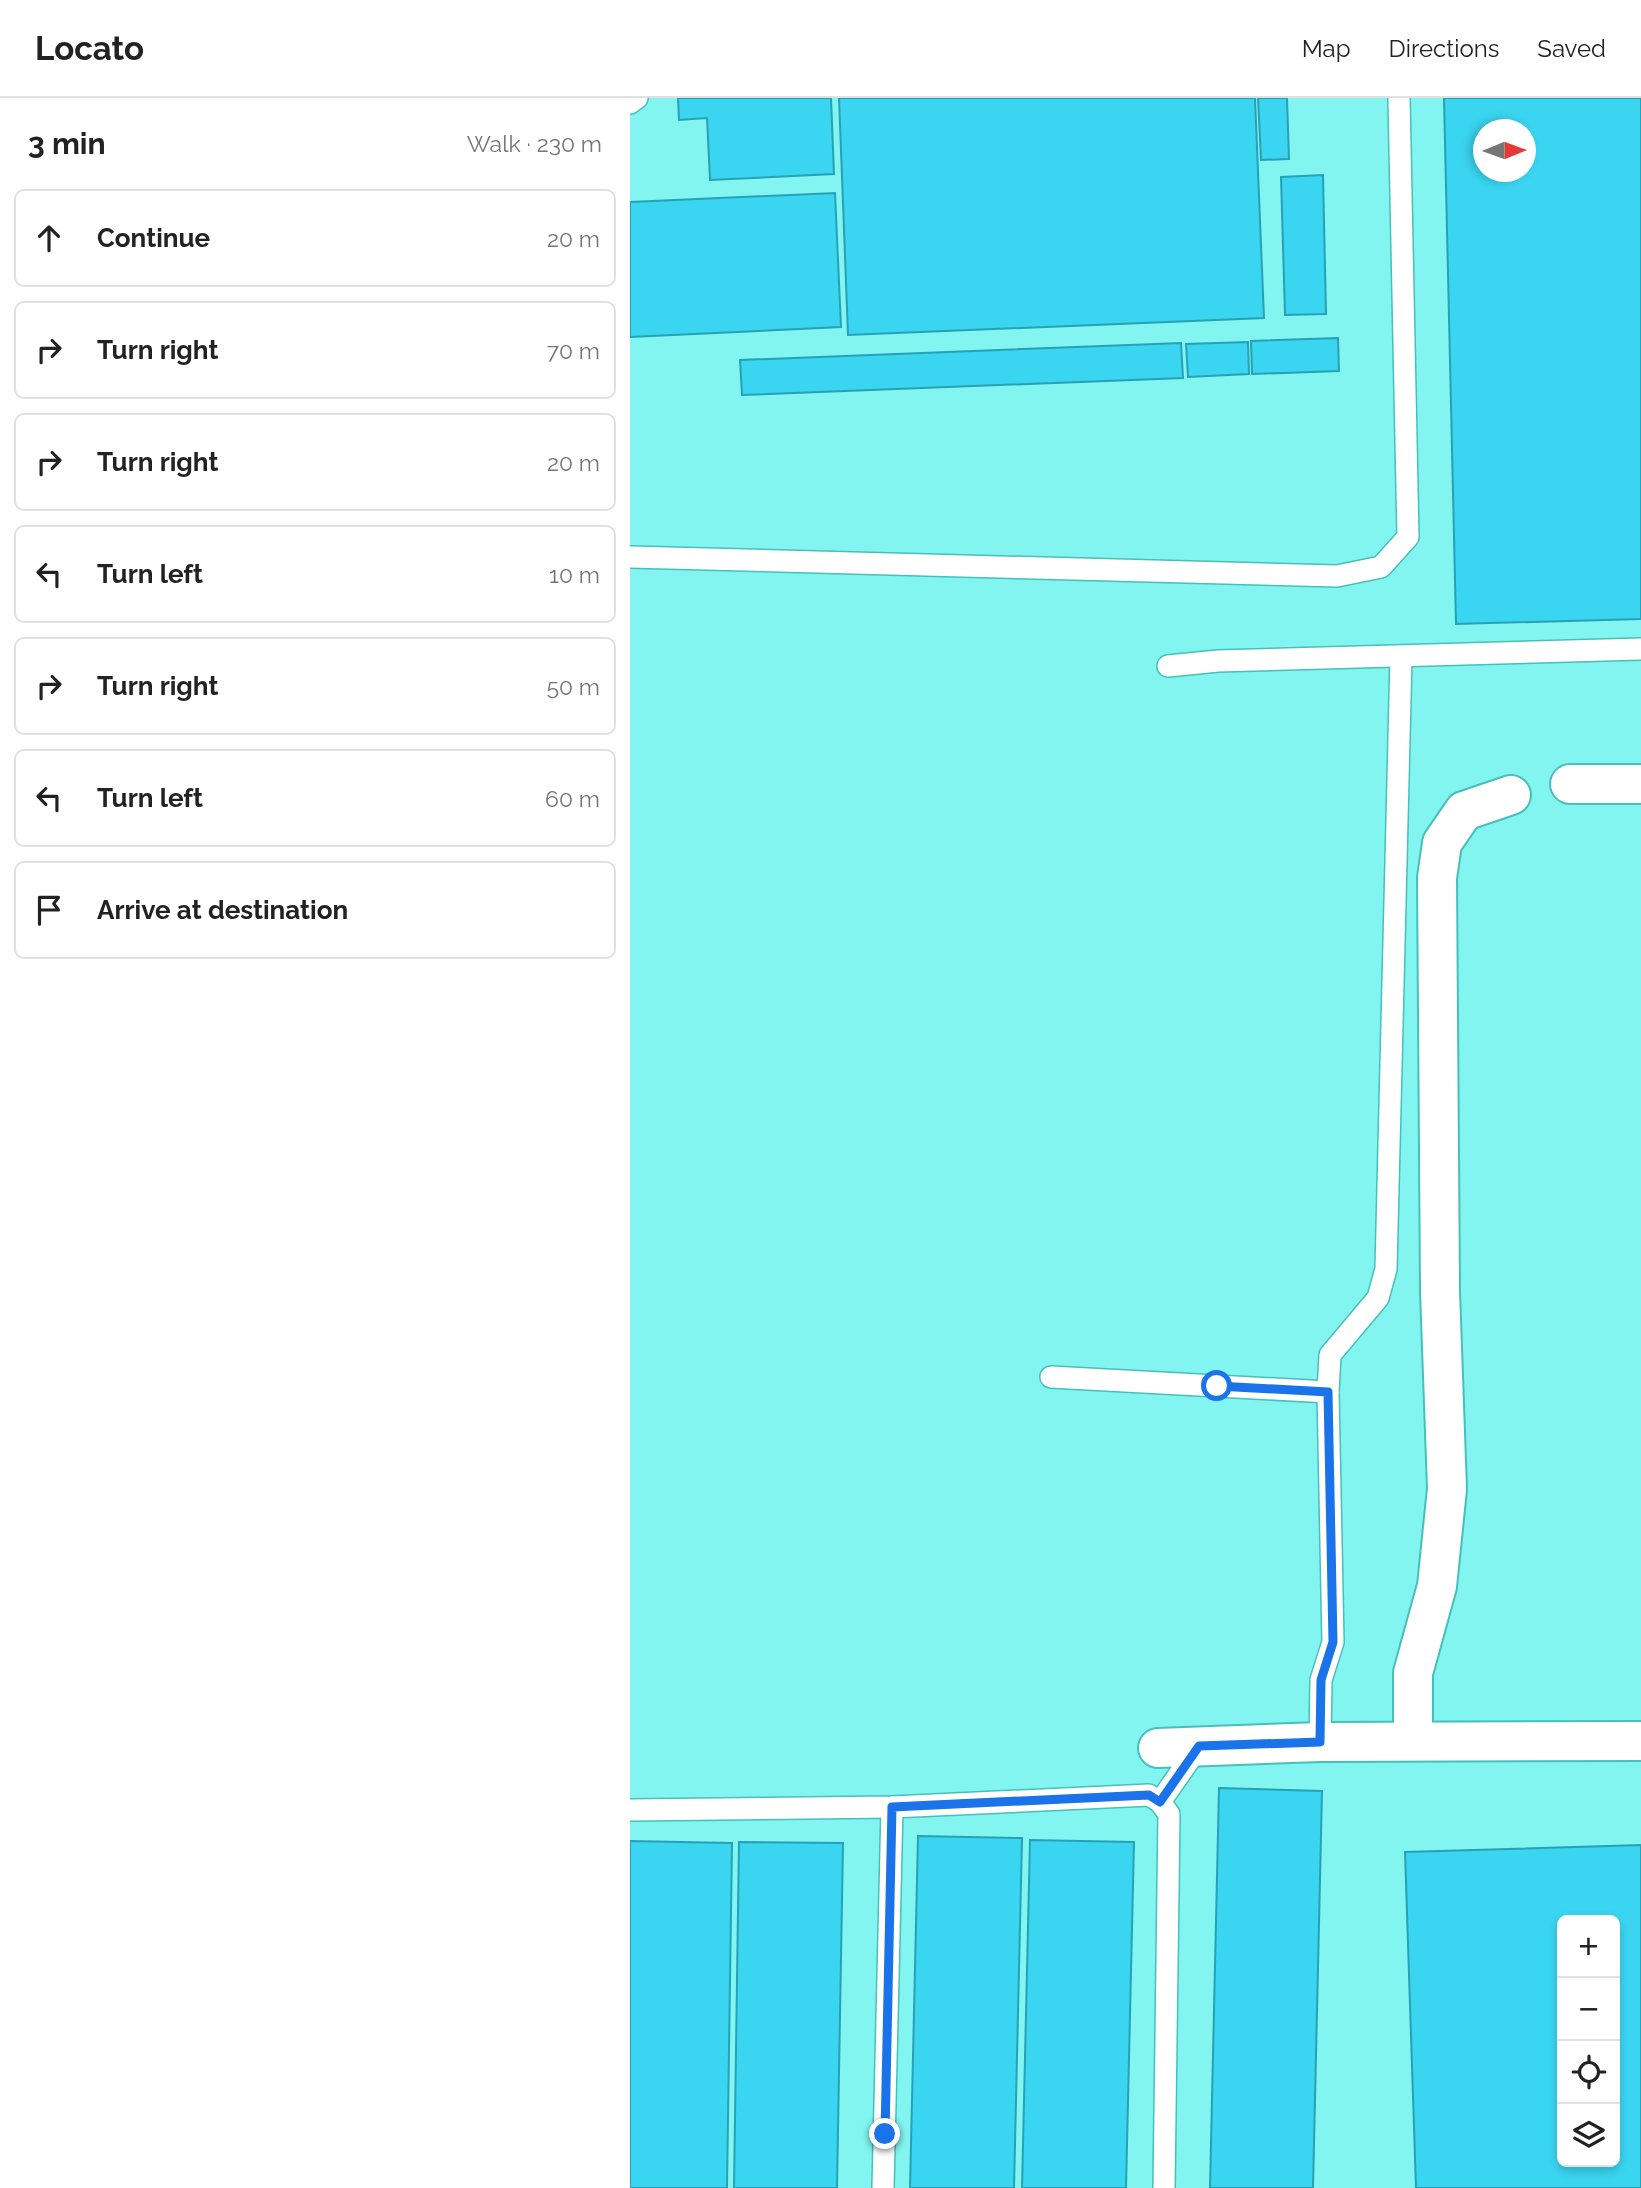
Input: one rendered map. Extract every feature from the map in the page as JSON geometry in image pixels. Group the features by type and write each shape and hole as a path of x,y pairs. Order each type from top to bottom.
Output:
{"street":[{"path":"1570,784 1641,784"},
{"path":"1413,1741 1413,1673 1437,1587 1447,1489 1440,1291 1437,878 1442,843 1464,811 1511,795"},
{"path":"1158,1748 1320,1742 1641,1741"}],"lane":[{"path":"630,103 636,98"},
{"path":"630,557 1337,576 1381,567 1408,537 1399,98"},
{"path":"1168,666 1218,662 1641,649"},
{"path":"1320,1742 1321,1680 1333,1642 1328,1392 1330,1355 1378,1298 1386,1269 1401,657"},
{"path":"1051,1377 1328,1392"},
{"path":"1160,1802 1199,1746"},
{"path":"630,1810 892,1807 1149,1795 1160,1802 1169,1814 1164,2188"},
{"path":"883,2188 892,1807"}],"building":[{"path":"678,98 831,98 834,174 710,180 707,118 679,120"},
{"path":"839,98 1255,98 1264,318 848,335"},
{"path":"1258,98 1287,98 1289,159 1261,160"},
{"path":"1444,98 1641,98 1641,619 1456,624"},
{"path":"1323,175 1326,314 1285,315 1281,177"},
{"path":"835,193 841,327 630,337 630,202"},
{"path":"1338,338 1339,371 1252,374 1251,341"},
{"path":"1248,342 1249,374 1188,377 1186,344"},
{"path":"1181,343 1183,378 742,395 740,360"},
{"path":"1219,1788 1322,1791 1313,2188 1210,2188"},
{"path":"918,1836 1022,1838 1014,2188 910,2188"},
{"path":"1030,1840 1134,1842 1126,2188 1022,2188"},
{"path":"630,1841 732,1843 727,2188 630,2188"},
{"path":"739,1842 843,1843 837,2188 734,2188"},
{"path":"1641,1845 1641,2188 1416,2188 1405,1852"}],"route":[{"path":"885,2134 892,1807 1149,1795 1160,1802 1199,1746 1320,1742 1321,1680 1333,1642 1334,1613 1328,1392 1217,1386"}]}
